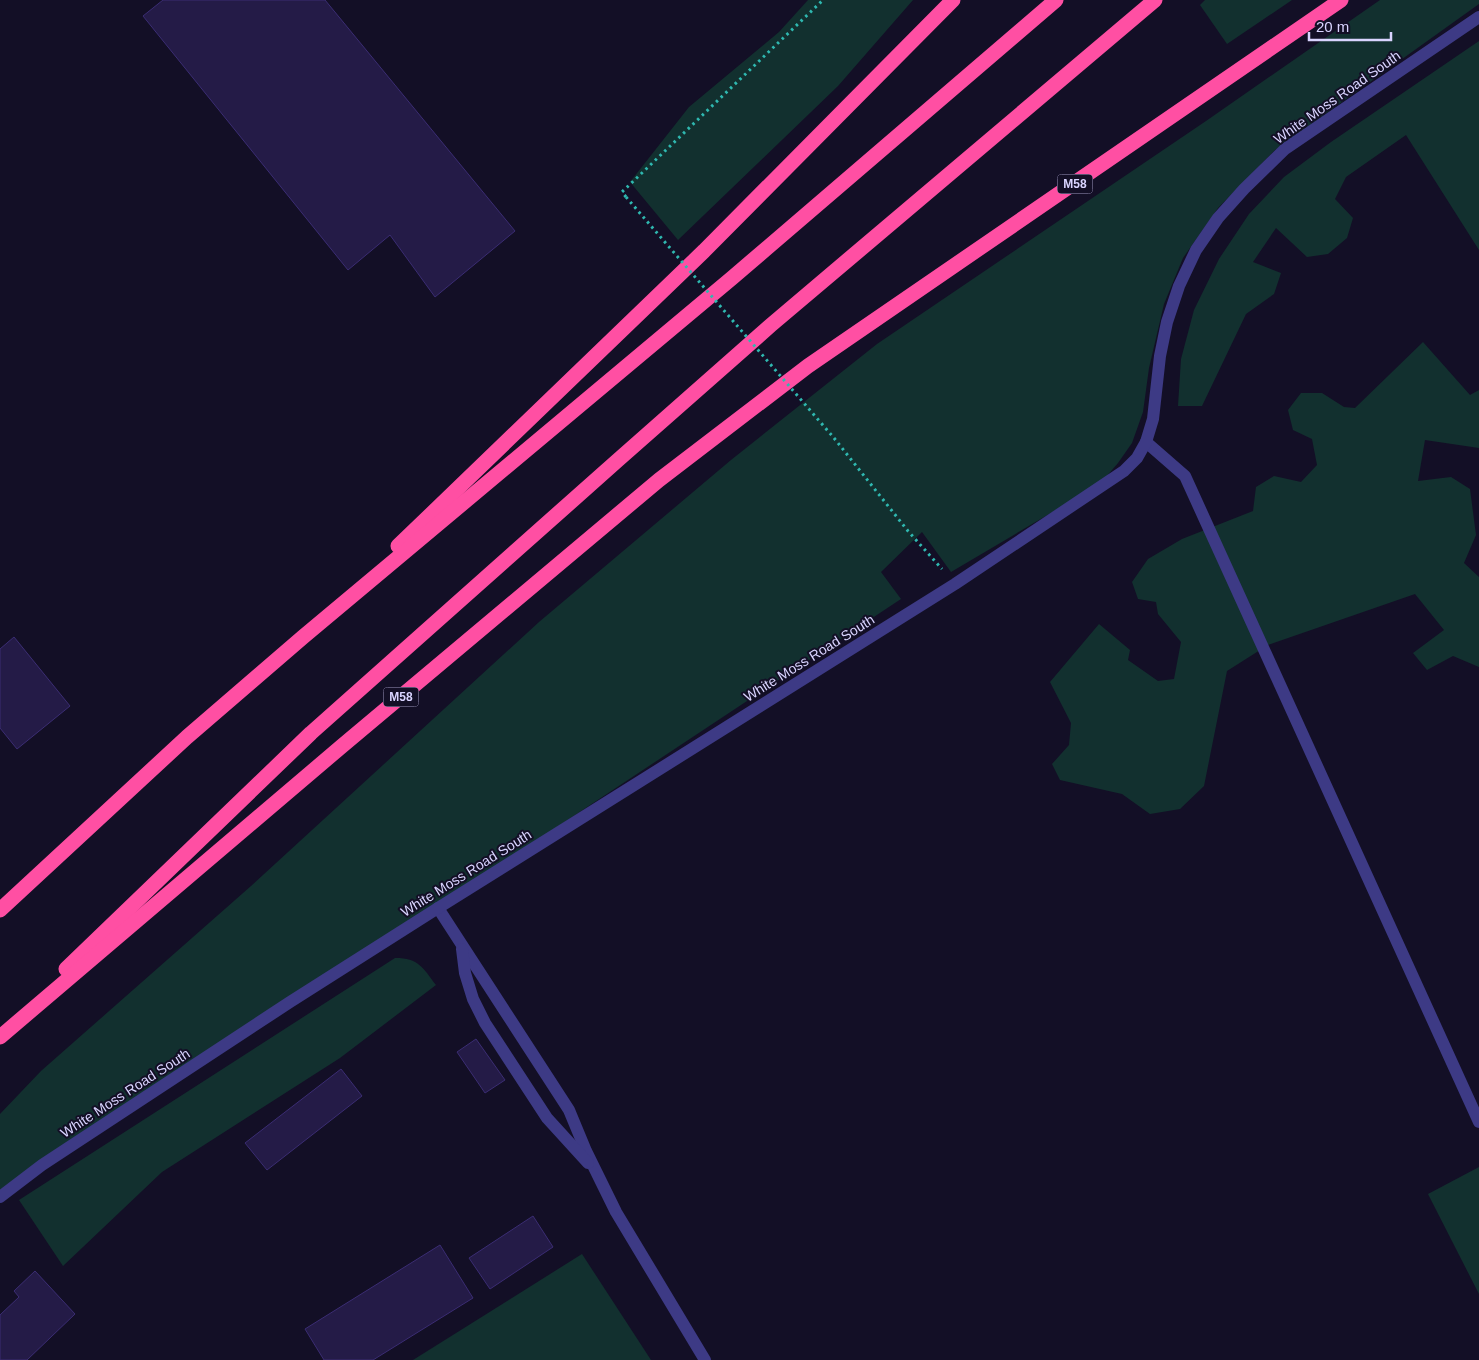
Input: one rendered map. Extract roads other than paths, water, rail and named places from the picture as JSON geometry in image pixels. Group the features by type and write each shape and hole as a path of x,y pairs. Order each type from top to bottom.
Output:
{"highway":[{"path":"303,637 704,251 953,0"},
{"path":"0,910 187,737 303,637 732,278 1056,0"},
{"name":"M58","path":"0,1032 311,733 764,331 1155,0"},
{"name":"M58","path":"0,1037 357,733 659,480 808,366 1341,0"}],"street":[{"name":"White Moss Road South","path":"0,1197 42,1165 290,1002 955,584 1124,471 1137,458 1146,442 1153,418 1160,356 1176,295 1196,250 1218,218 1244,189 1285,149 1479,18"},
{"path":"1146,442 1185,476 1479,1122"},
{"path":"438,908 569,1110 616,1212 705,1360"},
{"path":"462,944 465,973 473,999 485,1022 547,1118 596,1172"}]}
